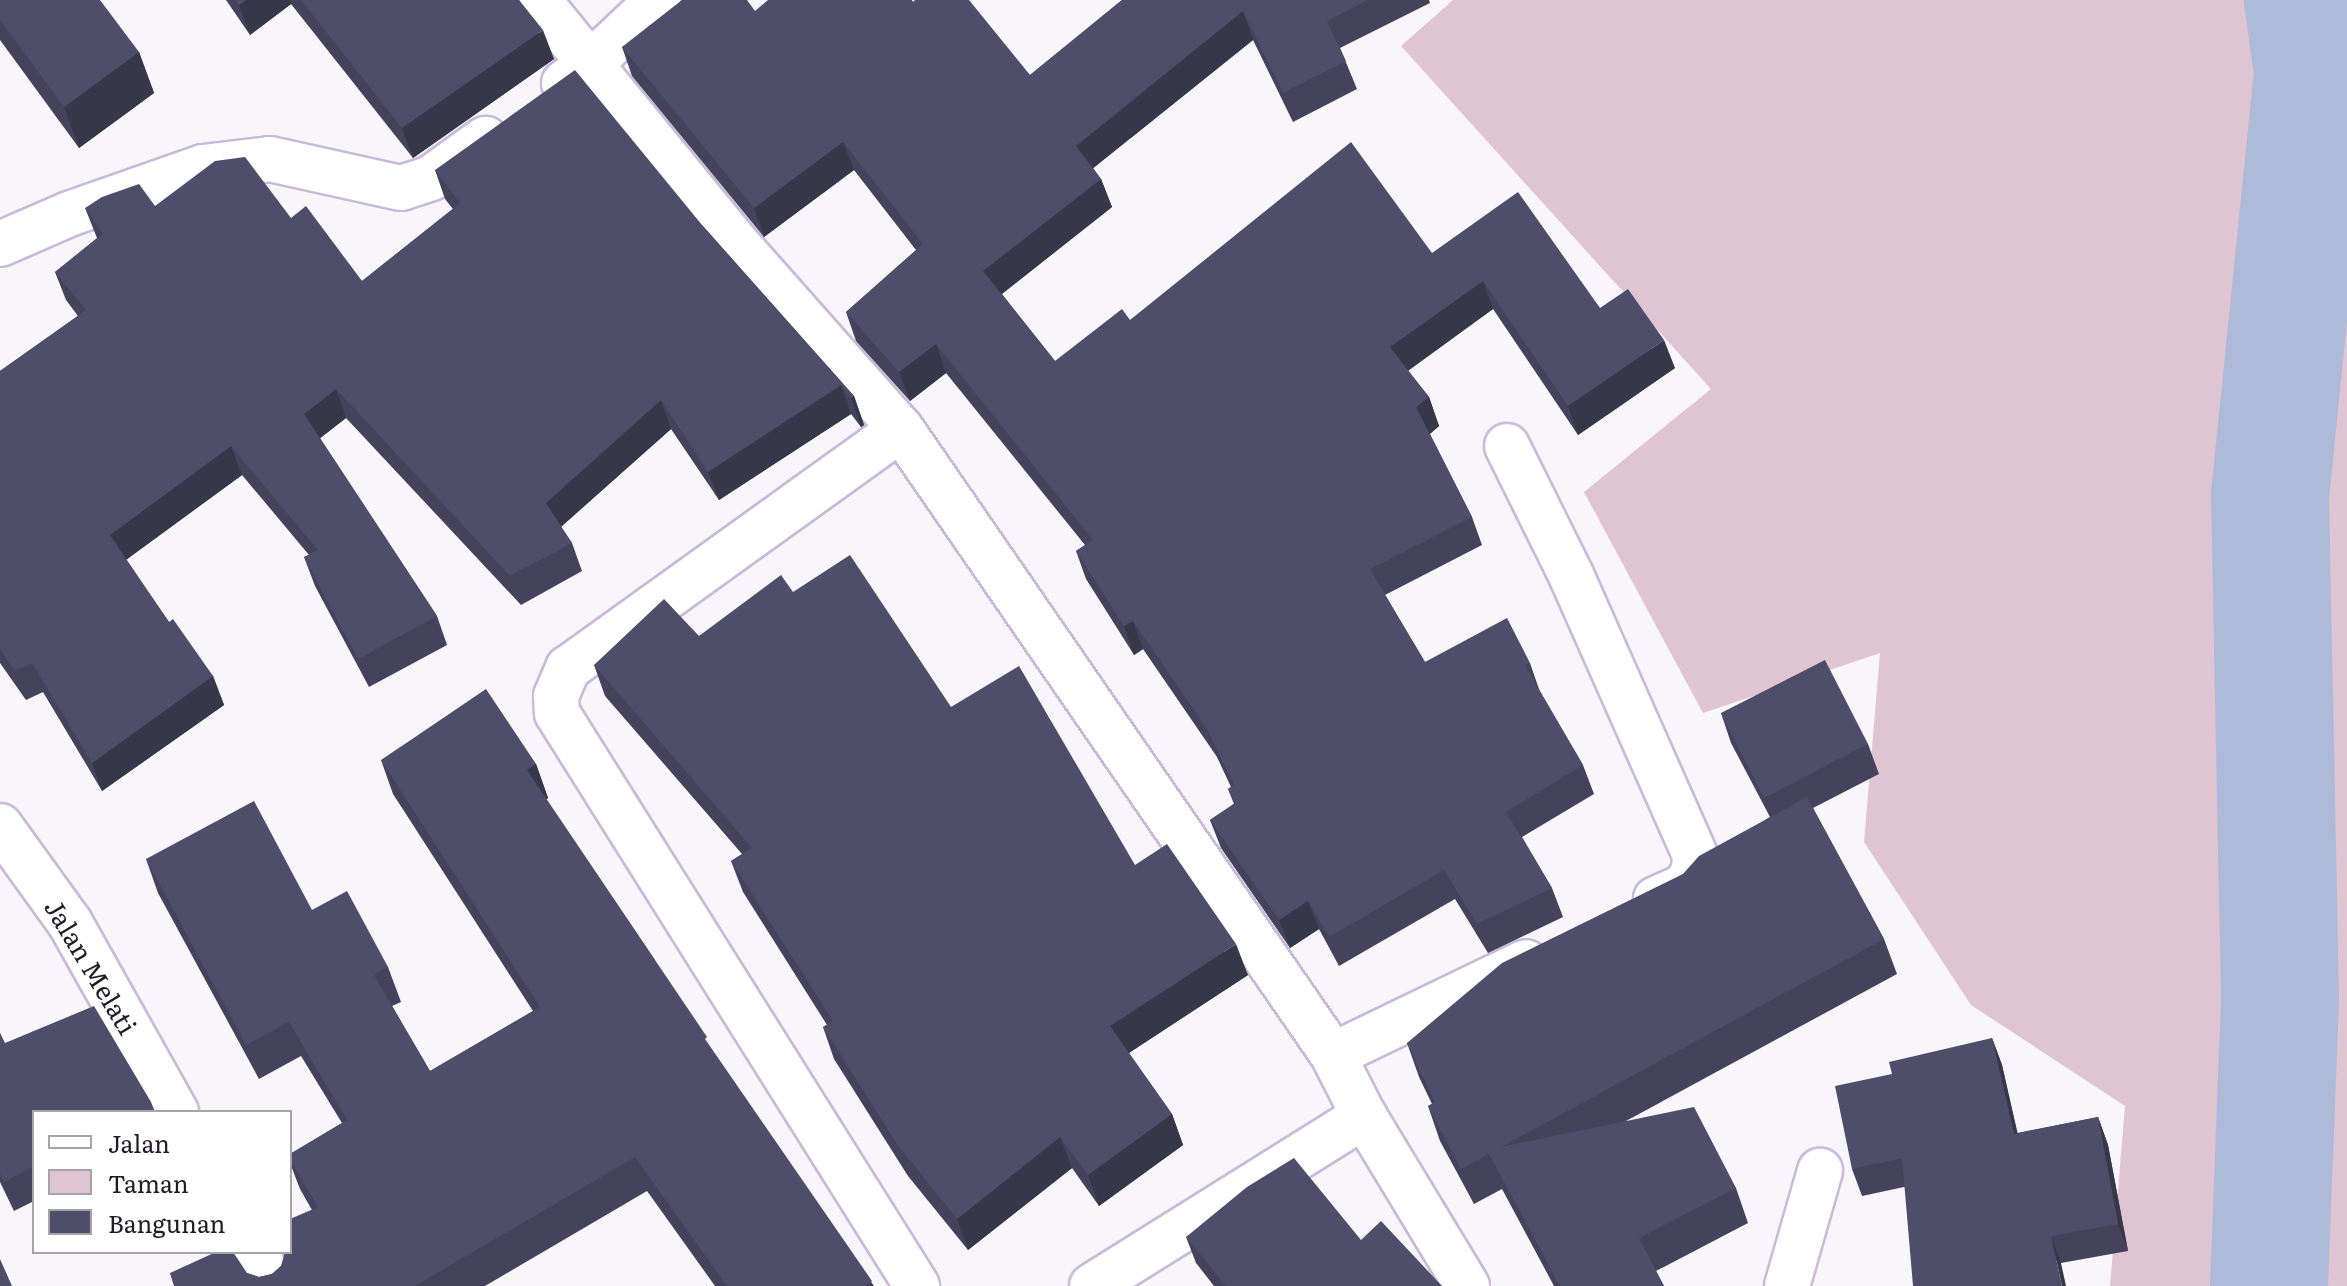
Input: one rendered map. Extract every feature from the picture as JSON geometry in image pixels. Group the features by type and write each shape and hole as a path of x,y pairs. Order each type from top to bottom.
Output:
{"street":[{"path":"538,0 731,237 901,429 1333,1055 1364,1116 1467,1286"},
{"path":"0,244 69,214 203,167 270,159 401,188 431,178 589,65 658,0"},
{"path":"901,429 568,668 556,696 557,713 917,1286"},
{"path":"1507,446 1571,575 1695,855 1694,871 1685,886 1615,919"},
{"name":"Jalan Melati","path":"0,826 70,923 175,1110"},
{"path":"1333,1055 1558,946"},
{"path":"1092,1286 1364,1116"},
{"path":"1787,1286 1820,1171"},
{"path":"256,1254 273,1286"}],"green space":[{"path":"1453,0 2347,0 2347,1286 2110,1286 2125,1106 1971,1005 1864,842 1880,653 1703,713 1584,492 1711,389 1401,46"}],"building":[{"path":"0,0 100,0 139,52 64,107 0,20"},
{"path":"301,0 519,0 543,30 402,128"},
{"path":"682,0 747,0 755,11 768,0 969,0 1030,75 1122,0 1368,0 1327,21 1346,61 1283,93 1243,11 1076,146 1101,179 983,271 1055,361 1122,309 1130,320 1351,142 1432,253 1518,192 1600,308 1628,289 1664,340 1568,406 1483,281 1390,347 1429,397 1416,407 1472,517 1370,569 1425,662 1507,618 1530,663 1525,665 1583,765 1506,812 1552,888 1477,924 1444,870 1329,937 1308,901 1279,920 1210,820 1235,803 1228,789 1234,785 1207,729 1133,621 1124,626 1076,551 1093,540 936,344 899,372 846,312 923,244 843,142 754,208 622,47"},
{"path":"575,70 702,225 854,396 851,398 841,385 708,472 661,400 546,503 572,543 510,576 336,389 304,414 437,616 358,659 304,557 318,550 231,446 110,535 169,622 173,619 213,676 92,763 32,663 15,671 0,649 0,371 86,310 55,272 103,234 85,208 102,197 139,184 155,206 215,161 245,157 291,218 306,206 362,281 460,203 435,170"},
{"path":"850,555 951,707 1019,666 1135,865 1167,844 1236,944 1110,1026 1172,1114 1088,1175 1060,1137 957,1219 897,1144 823,1027 833,1021 731,861 752,848 594,665 664,599 699,636 781,575 793,592"},
{"path":"1825,660 1868,744 1764,798 1721,713"},
{"path":"486,689 536,764 527,770 707,1037 705,1039 872,1281 865,1286 727,1286 635,1157 415,1286 175,1286 170,1273 212,1254 234,1254 247,1273 259,1277 272,1274 281,1266 284,1254 292,1254 292,1218 318,1207 292,1163 292,1153 347,1120 289,1022 246,1045 146,859 254,801 312,910 347,891 388,967 374,975 430,1071 540,1007 381,760"},
{"path":"1807,797 1884,939 1501,1147 1694,1107 1736,1188 1639,1238 1664,1286 1560,1286 1489,1154 1461,1169 1428,1106 1435,1102 1407,1043 1502,963 1683,874 1699,856"},
{"path":"94,1006 154,1110 32,1110 32,1167 4,1182 0,1174 0,1033 5,1043"},
{"path":"1992,1038 2014,1134 2098,1117 2118,1224 2051,1236 2062,1286 1913,1286 1902,1158 1852,1169 1835,1086 1892,1074 1889,1062"},
{"path":"1294,1158 1361,1240 1381,1221 1442,1286 1226,1286 1186,1237 1247,1187"},
{"path":"0,1259 12,1286 0,1286"}],"waterway":[{"path":"2269,1286 2280,999 2270,496 2313,71 2303,0"}]}
